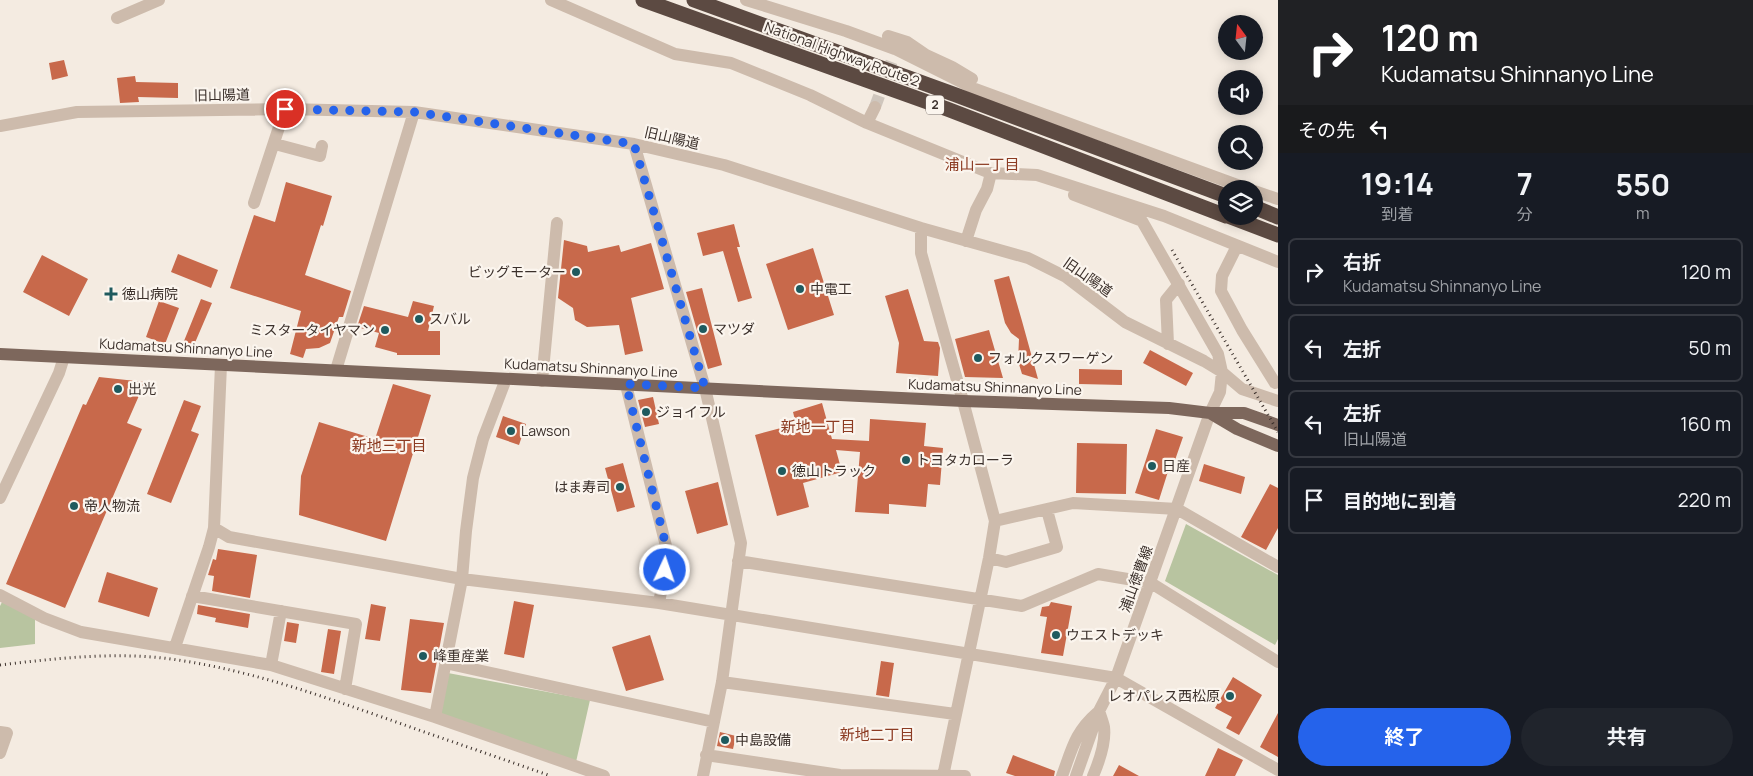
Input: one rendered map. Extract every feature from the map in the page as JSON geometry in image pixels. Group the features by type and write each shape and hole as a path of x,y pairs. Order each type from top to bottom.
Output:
{"highway":[{"name":"National Highway Route 2","path":"643,0 947,109 1218,213"},
{"name":"National Highway Route 2","path":"694,0 1218,193"},
{"path":"1263,211 1278,217"},
{"name":"National Highway Route 2","path":"1251,225 1278,235"}],"main road":[{"name":"Kudamatsu Shinnanyo Line","path":"0,354 963,401 1169,408 1210,413 1244,413 1278,425"},
{"name":"Kudamatsu Shinnanyo Line","path":"1210,413 1237,429 1278,446"}],"street":[{"path":"117,18 159,0"},
{"path":"551,0 675,54 731,63 868,123 991,173 1037,175 1164,216 1278,262"},
{"path":"746,0 846,31 975,89 1223,180"},
{"path":"754,39 765,6"},
{"path":"888,36 907,42 926,56 952,67 977,82 975,89"},
{"path":"868,123 875,107"},
{"path":"254,203 285,109"},
{"name":"旧山陽道","path":"0,126 77,112 285,109 414,112 634,144 724,165 921,228 1028,258 1066,277 1125,322 1204,361 1242,388 1274,399"},
{"path":"336,370 414,112"},
{"path":"274,144 320,156 322,146"},
{"path":"634,144 705,388 741,543 722,682 703,776"},
{"path":"966,241 976,210 987,189 991,173"},
{"path":"1037,175 1038,182 1142,221 1218,354 1222,372 1220,392 1210,413"},
{"path":"1263,194 1278,199"},
{"path":"542,381 557,222"},
{"path":"921,228 921,253 995,521 989,558 967,654 943,776"},
{"path":"1237,246 1222,276 1221,290 1242,330 1276,381 1274,399"},
{"path":"1168,344 1166,300 1179,284"},
{"path":"0,498 59,373 64,357"},
{"path":"175,647 214,528 221,364"},
{"path":"435,717 462,579 473,478 483,439 506,379"},
{"path":"626,384 668,554 658,603"},
{"name":"浦山徳曹線","path":"1076,776 1099,711 1116,678 1210,413"},
{"path":"995,521 1074,504 1177,509 1278,567"},
{"path":"989,558 1006,562 1057,547 1047,510"},
{"path":"214,528 229,537 462,579 658,603 1116,678 1278,770"},
{"path":"738,561 1022,606 1098,574 1151,583 1278,662"},
{"path":"0,595 44,618 81,632 271,665 435,717 604,776"},
{"path":"192,596 356,624 345,689"},
{"path":"271,665 281,611"},
{"path":"445,663 714,722"},
{"path":"722,682 955,714"},
{"path":"1062,776 1078,733 1099,711 1104,728 1103,739 1093,776"},
{"path":"0,732 7,733 0,753"},
{"path":"706,755 840,775 965,776"}],"green space":[{"path":"1186,524 1278,575 1278,639 1275,645 1165,581"},
{"path":"3,600 35,615 35,644 0,648 0,606"},
{"path":"448,673 590,700 576,762 440,715"}],"building":[{"path":"64,60 68,76 52,80 49,63"},
{"path":"135,76 136,82 178,83 178,98 138,97 139,102 120,103 117,78"},
{"path":"286,182 332,196 305,275 351,291 343,317 339,317 330,343 319,348 306,349 303,358 290,354 301,311 230,288 254,215 275,222"},
{"path":"734,224 740,247 737,247 752,298 738,302 723,251 703,256 697,233"},
{"path":"564,240 587,246 588,252 619,245 621,252 651,243 664,289 631,298 643,351 625,355 619,325 587,327 575,320 573,308 558,298"},
{"name":"中電工","path":"813,248 834,315 788,330 766,264"},
{"path":"178,254 218,270 211,288 171,272"},
{"path":"42,255 88,279 69,316 23,292"},
{"path":"1009,276 1038,379 1022,374 1018,361 1019,339 1011,333 1005,323 994,280"},
{"name":"マツダ","path":"702,288 722,365 708,369 686,292"},
{"path":"908,289 924,341 938,342 940,348 938,376 896,373 899,343 885,296"},
{"path":"201,299 212,303 194,345 184,341"},
{"path":"159,301 179,308 165,344 146,337"},
{"path":"413,301 434,306 428,331 440,331 440,355 397,355 397,353 375,347 379,333 357,327 364,306 408,317"},
{"name":"フォルクスワーゲン","path":"989,330 1003,378 965,377 955,339"},
{"path":"1150,350 1193,373 1186,386 1143,363"},
{"path":"1079,369 1122,370 1122,385 1079,384"},
{"name":"帝人物流","path":"99,377 145,382 127,423 142,429 65,608 6,584 83,404 86,405"},
{"path":"393,384 431,395 386,541 299,515 301,476 319,422 375,439"},
{"name":"ジョイフル","path":"653,397 659,424 645,427 638,400"},
{"path":"184,400 201,406 191,431 199,434 171,503 147,494"},
{"path":"822,403 832,439 869,441 870,419 926,423 924,446 943,448 940,485 928,484 926,507 889,504 889,514 855,512 860,452 836,450 842,472 803,483 809,507 777,516 755,435 796,424 793,412"},
{"name":"Lawson","path":"503,416 526,424 519,445 496,437"},
{"name":"日産","path":"1156,429 1183,437 1174,463 1171,462 1159,500 1135,493"},
{"path":"1077,443 1127,444 1126,494 1076,493"},
{"name":"はま寿司","path":"623,463 635,507 617,512 605,468"},
{"path":"1204,464 1245,477 1241,494 1199,481"},
{"path":"718,482 728,525 697,534 685,491"},
{"path":"1270,484 1278,488 1278,528 1266,550 1241,537"},
{"path":"218,549 257,555 250,598 212,591 214,576 208,575 213,559 216,560"},
{"path":"107,572 158,588 149,617 98,602"},
{"path":"514,601 534,605 524,658 504,654"},
{"name":"ウエストデッキ","path":"1051,602 1072,606 1063,656 1041,653 1047,617 1040,616 1042,607 1049,606"},
{"path":"371,604 386,607 380,641 365,639"},
{"path":"198,605 250,614 248,628 215,622 216,618 197,614"},
{"name":"峰重産業","path":"410,619 444,623 431,693 401,690"},
{"path":"287,622 299,624 296,643 284,641"},
{"path":"328,629 341,631 334,674 321,672"},
{"path":"650,635 664,680 626,691 612,647"},
{"path":"881,661 894,663 889,697 876,695"},
{"path":"1233,677 1262,695 1239,735 1226,728 1232,717 1215,708"},
{"path":"1278,713 1278,757 1260,747"},
{"name":"中島設備","path":"720,732 736,736 733,749 717,746"},
{"path":"1218,748 1243,760 1235,776 1205,776"},
{"path":"1013,755 1055,771 1054,776 1015,776 1006,773"},
{"path":"1119,765 1139,776 1113,776"}],"tunnel":[{"path":"875,107 893,58"}],"railway":[{"path":"1172,250 1278,432"},
{"path":"0,665 67,658 134,656 178,660 231,670 306,691 551,776"}],"place":[{"name":"ビッグモーター","path":"576,272"},
{"name":"中電工","path":"800,289"},
{"name":"徳山病院","path":"111,294"},
{"name":"スバル","path":"419,319"},
{"name":"マツダ","path":"703,329"},
{"name":"ミスタータイヤマン","path":"385,330"},
{"name":"フォルクスワーゲン","path":"978,358"},
{"name":"出光","path":"118,389"},
{"name":"ジョイフル","path":"646,412"},
{"name":"Lawson","path":"511,431"},
{"name":"トヨタカローラ","path":"906,460"},
{"name":"日産","path":"1152,466"},
{"name":"徳山トラック","path":"782,471"},
{"name":"はま寿司","path":"620,487"},
{"name":"帝人物流","path":"74,506"},
{"name":"ウエストデッキ","path":"1056,635"},
{"name":"峰重産業","path":"423,656"},
{"name":"レオパレス西松原","path":"1230,696"},
{"name":"中島設備","path":"725,740"}],"district":[{"name":"浦山一丁目","path":"982,165"},
{"name":"新地一丁目","path":"818,427"},
{"name":"新地三丁目","path":"389,446"},
{"name":"新地二丁目","path":"877,735"}],"route":[{"path":"285,109 414,112 634,144 705,388 626,384 668,554 665,570"}]}
